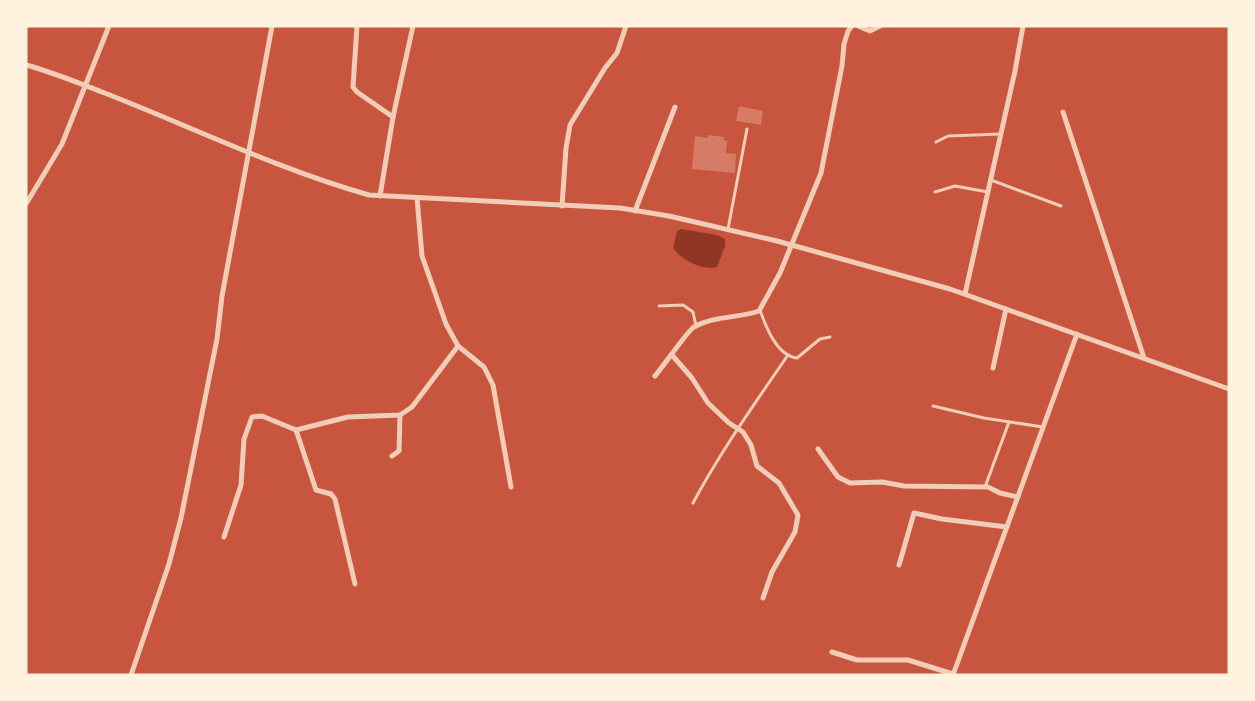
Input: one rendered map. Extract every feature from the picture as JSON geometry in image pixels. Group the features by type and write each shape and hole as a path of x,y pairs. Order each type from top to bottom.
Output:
{"street":[{"path":"26,204 62,144 87,86 109,26"},
{"path":"131,675 174,546 181,518 217,339 222,296 272,26"},
{"path":"357,26 353,87 357,92 393,117"},
{"path":"380,196 393,117 413,26"},
{"path":"562,206 570,125 604,68 617,53 626,26"},
{"path":"656,376 692,327 707,322 743,317 760,310 791,245 821,173 842,66 844,44 848,31 852,26"},
{"path":"858,26 870,32 880,26"},
{"path":"965,294 1023,26"},
{"path":"26,64 87,86 334,185 369,196 635,211 728,230 791,245 965,294 1229,389"},
{"path":"635,211 675,107"},
{"path":"1063,112 1144,358"},
{"path":"417,198 422,256 446,324 458,346 484,367 493,385 511,487"},
{"path":"993,368 1006,308"},
{"path":"832,652 857,660 908,660 953,674 1077,334"},
{"path":"224,537 241,485 244,439 252,417 262,416 296,430 348,416 400,415 412,406 458,346"},
{"path":"672,355 692,378 708,403 743,432 751,445 757,466 779,483 798,515 795,532 772,572 763,598"},
{"path":"392,456 397,454 400,449 400,415"},
{"path":"296,430 316,490 331,494 335,499 355,584"},
{"path":"818,449 838,477 850,483 882,482 904,486 985,488 1018,497"},
{"path":"899,565 914,513 942,519 1007,527"}],"lane":[{"path":"728,230 747,129"},
{"path":"936,142 948,136 1001,134"},
{"path":"990,179 1061,206"},
{"path":"935,192 955,186 988,192"},
{"path":"659,306 683,305 693,312 696,326"},
{"path":"760,310 767,330 788,355 797,358 820,339 830,337"},
{"path":"693,503 737,428 749,414 788,355"},
{"path":"933,406 1043,427"},
{"path":"985,488 1009,422"}],"shaded area":[{"path":"681,229 717,235 725,239 725,246 717,267 699,266 681,257 673,248 677,231"}],"building":[{"path":"739,106 763,111 761,125 736,121"},
{"path":"708,135 724,137 724,140 727,141 726,153 736,154 735,173 692,169 695,136 708,138"}]}
